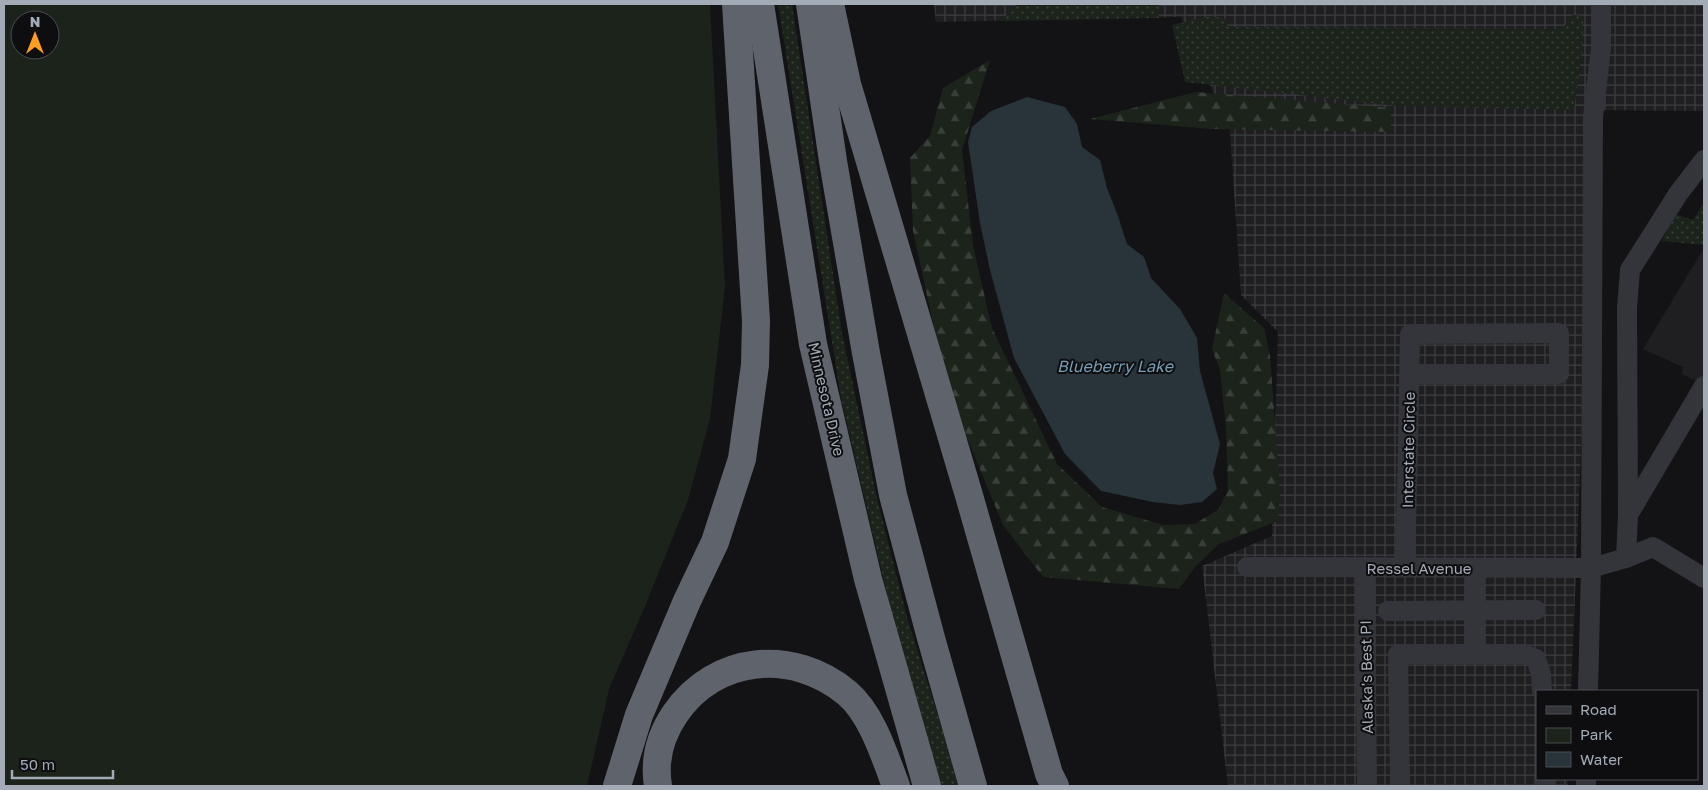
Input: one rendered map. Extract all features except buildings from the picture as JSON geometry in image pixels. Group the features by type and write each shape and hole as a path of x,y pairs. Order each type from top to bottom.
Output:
{"highway":[{"path":"617,786 639,715 687,601 715,542 742,459 747,432 755,364 756,321 736,4"},
{"name":"Minnesota Drive","path":"760,4 814,344 868,579 927,786"},
{"path":"810,4 833,160 866,353 893,495 933,647 973,786"},
{"path":"830,4 847,84 1054,786"},
{"path":"658,786 657,763 660,743 667,726 688,697 700,686 736,668 770,663 809,671 828,680 848,694 862,710 884,752 896,786"}],"street":[{"path":"1588,690 1593,117 1601,48 1601,4"},
{"path":"1626,558 1628,515 1627,308 1630,270 1678,194 1704,160"},
{"name":"Interstate Circle","path":"1405,567 1410,411 1410,374 1410,334 1560,333 1559,374 1410,374"},
{"path":"1628,515 1704,386"},
{"name":"Ressel Avenue","path":"1247,567 1590,568 1626,558 1653,547 1704,578"},
{"name":"Alaska's Best PI","path":"1364,567 1367,786"},
{"path":"1475,568 1475,654"},
{"path":"1388,610 1536,610"},
{"path":"1400,786 1398,654 1523,654 1536,659 1541,674 1542,690"}],"shaded area":[{"path":"934,4 1704,4 1704,111 1587,110 1589,258 1571,690 1536,690 1536,780 1568,780 1568,786 1228,786 1202,566 1272,536 1278,332 1241,295 1230,132 1181,17 936,22"},
{"path":"1704,248 1704,385 1682,374 1683,367 1643,349"}],"green space":[{"path":"4,4 710,4 725,287 710,419 688,500 609,689 587,786 4,786"},
{"path":"778,4 792,4 842,333 877,498 907,617 960,786 941,786 903,663 841,398"},
{"path":"1017,4 1159,4 1159,18 1000,21"},
{"path":"1573,15 1583,16 1582,53 1574,110 1397,106 1185,82 1172,25 1210,16 1226,19 1228,27 1562,29"},
{"path":"990,60 962,150 973,246 992,328 1057,464 1102,507 1163,525 1195,524 1219,509 1228,490 1226,428 1220,370 1212,349 1224,293 1264,328 1270,355 1280,491 1278,521 1219,544 1195,567 1179,589 1043,577 1003,525 948,392 913,231 910,158 930,136 943,88"},
{"path":"1196,92 1391,108 1391,132 1212,129 1090,119"},
{"path":"1704,202 1704,245 1662,241 1675,214 1693,220"}],"water":[{"name":"Blueberry Lake","path":"1027,97 1065,107 1077,124 1082,147 1100,160 1107,188 1127,244 1144,257 1151,278 1180,309 1197,338 1200,371 1220,444 1213,473 1217,489 1202,502 1180,505 1153,502 1101,491 1065,454 1014,358 990,270 980,223 968,142 972,127 991,111"}]}
